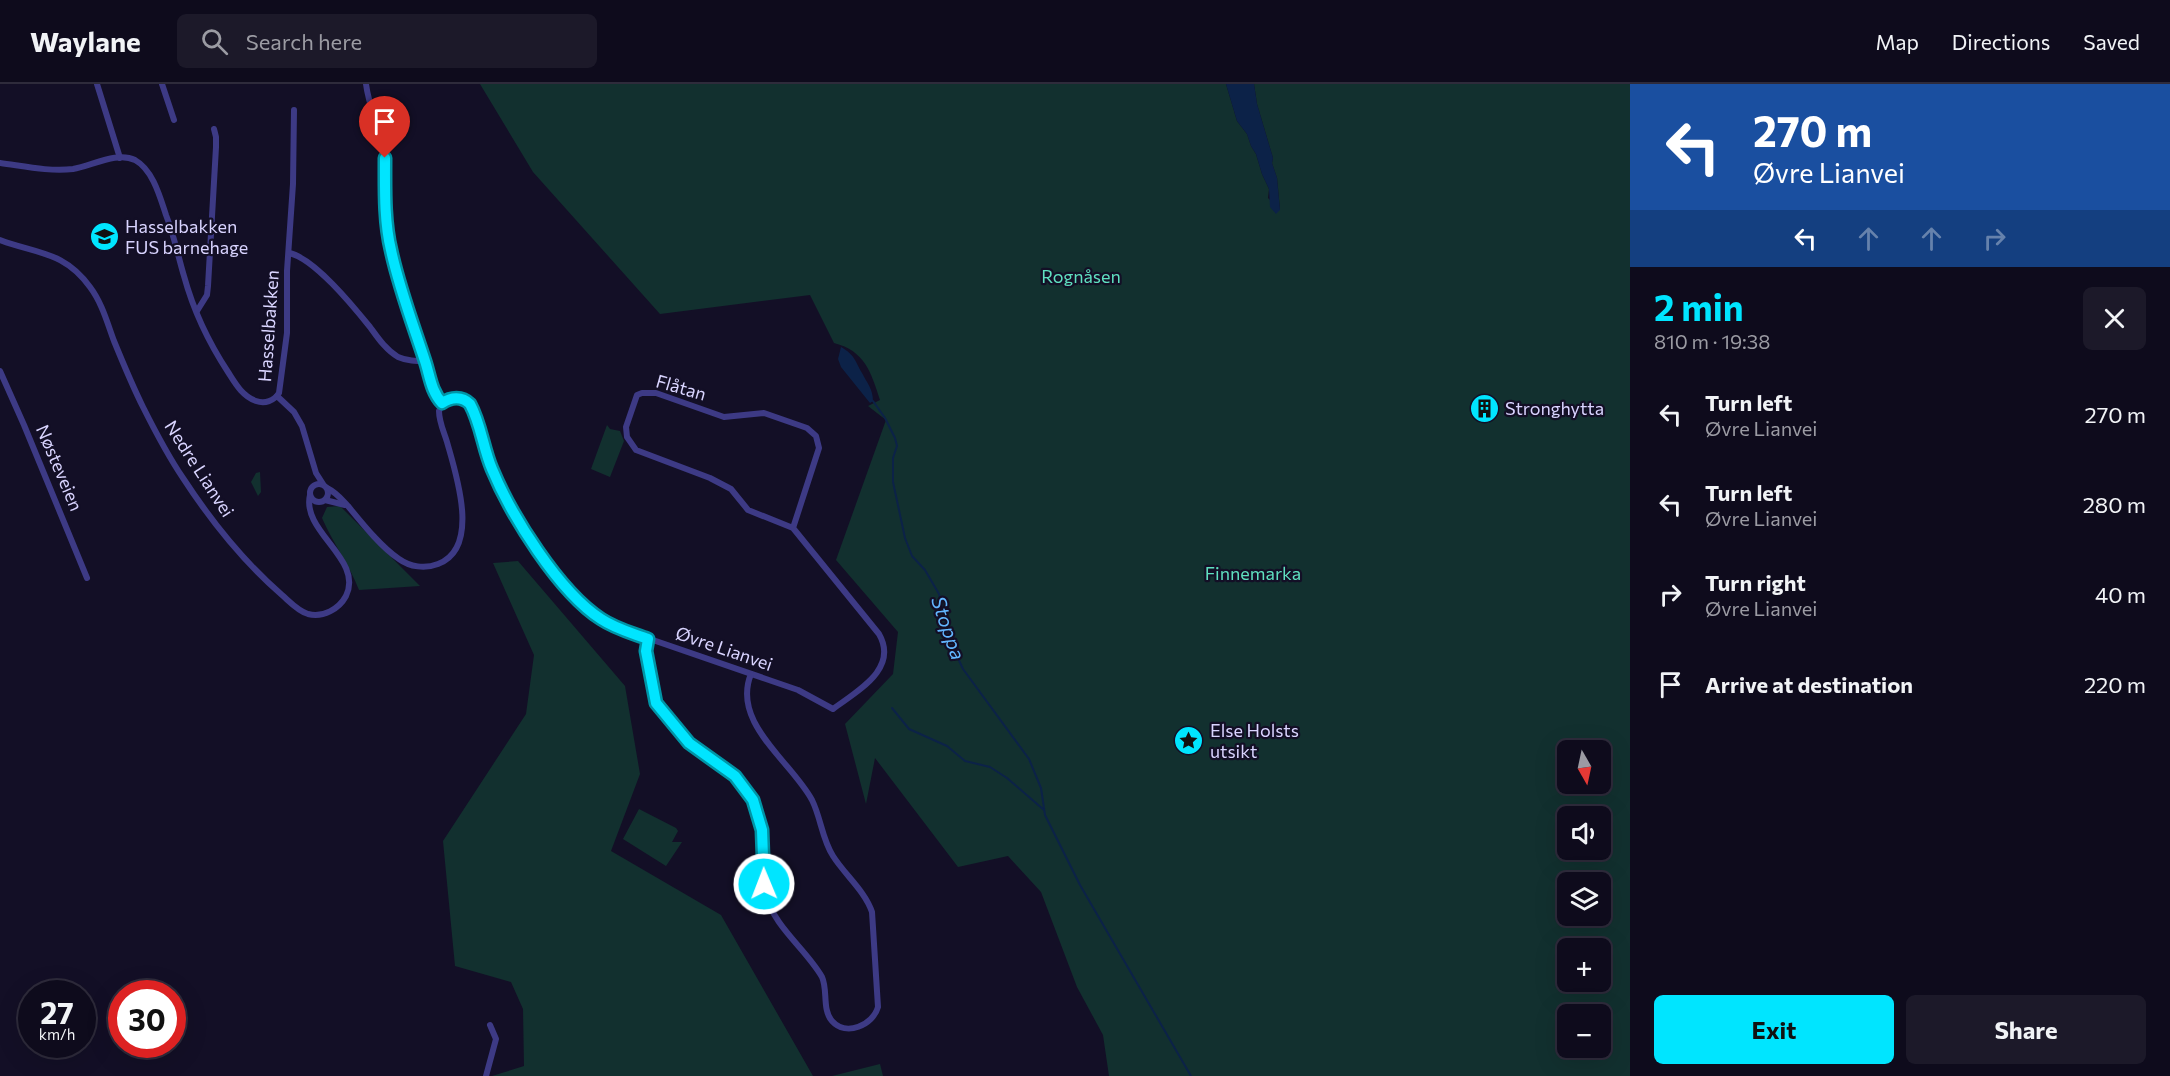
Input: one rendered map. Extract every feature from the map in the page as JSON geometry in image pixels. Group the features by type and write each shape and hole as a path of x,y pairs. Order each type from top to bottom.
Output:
{"street":[{"path":"0,163 68,170 120,158 97,84"},
{"path":"162,84 174,120"},
{"path":"312,486 317,483 336,493 392,553 407,564 420,567 441,563 451,556 461,537 462,518 455,475 439,416 442,403 434,393 391,252 385,158 369,104 366,84"},
{"name":"Hasselbakken","path":"120,158 132,159 139,163 152,179 167,216 189,292 216,354 242,392 250,399 268,402 277,396 280,387 287,341 294,110"},
{"path":"197,311 207,295 208,286 216,147 214,129"},
{"name":"Nedre Lianvei","path":"0,240 57,258 78,273 89,285 98,300 128,376 148,418 199,502 224,535 265,579 298,609 316,615 330,612 339,605 347,594 349,580 345,566 308,510 310,495"},
{"path":"289,253 302,257 313,265 357,311 389,351 409,361 426,361"},
{"name":"Nøsteveien","path":"0,371 87,578"},
{"name":"Flåtan","path":"793,528 819,448 818,440 812,431 764,413 724,417 656,393 637,395 626,428 627,437 636,450 710,478 731,489 748,510 793,528 879,634 885,649 884,661 874,676 833,709"},
{"path":"277,396 294,412 304,429 316,473 328,494 313,519"},
{"name":"Øvre Lianvei","path":"442,403 448,399 456,399 465,400 470,404 498,482 523,526 570,591 601,619 648,639 804,692 833,709"},
{"path":"316,473 310,495 313,500 346,505"},
{"path":"648,639 646,651 656,703 689,743 730,771 747,790 761,823 764,845 764,880 768,903 823,979 829,1018 838,1027 853,1029 869,1021 875,1015 878,1006 872,912 867,901 827,847 813,801 751,718 747,697 748,680 751,674"},
{"path":"486,1076 496,1039 490,1025"}],"green space":[{"name":"Finnemarka","path":"480,84 1226,84 1237,121 1247,134 1269,189 1268,198 1280,210 1273,158 1257,104 1254,84 1630,84 1630,1076 1109,1076 1103,1035 1077,987 1041,892 1008,856 958,867 875,758 866,804 845,724 893,674 898,632 836,560 886,420 868,406 880,400 870,372 853,351 834,343 810,295 660,314 533,172"},
{"path":"607,425 610,429 620,431 624,441 610,477 591,469"},
{"path":"260,472 261,492 258,496 251,482 256,473"},
{"path":"340,506 420,586 359,590 322,518 327,507"},
{"path":"518,561 625,686 640,774 611,851 721,915 813,1076 492,1076 524,1066 523,1009 511,982 455,966 443,841 526,714 534,655 493,563"},
{"path":"639,809 678,831 672,842 682,842 666,866 623,839"},
{"path":"880,1064 883,1076 832,1076"}],"water":[{"path":"1226,84 1254,84 1257,104 1277,178 1280,210 1276,214 1270,207 1269,189 1247,134 1237,121"},
{"path":"841,347 854,359 869,386 873,401 870,403 841,367 838,359"}],"waterway":[{"name":"Stoppa","path":"873,401 885,418 897,446 893,458 893,482 905,538 912,556 925,570 939,594 949,639 963,669 1029,759 1041,788 1045,815 1080,885 1191,1076"},
{"name":"Stoppa","path":"892,708 909,729 947,746 965,761 990,767 1007,778 1044,810"}],"place":[{"name":"Hasselbakken FUS barnehage","path":"104,237"},
{"name":"Stronghytta","path":"1484,409"},
{"name":"Else Holsts utsikt","path":"1189,741"}],"route":[{"path":"385,158 391,252 434,393 442,403 448,399 456,399 465,400 470,404 492,469 515,514 545,559 575,597 601,619 648,639 646,651 656,703 689,743 735,776 753,800 760,817 764,845 764,884"}],"park label":[{"name":"Rognåsen","path":"1081,277"}]}
